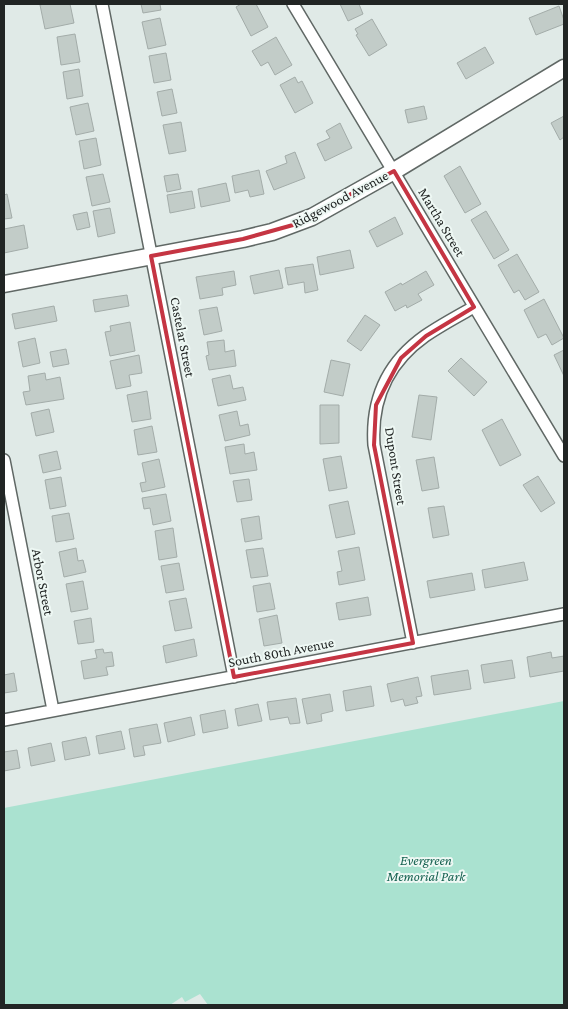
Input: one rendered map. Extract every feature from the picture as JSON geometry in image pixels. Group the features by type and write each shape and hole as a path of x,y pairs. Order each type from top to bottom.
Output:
{"main road":[{"name":"Ridgewood Avenue","path":"4,284 243,239 292,225 320,212 394,171 564,68"}],"street":[{"name":"Castelar Street","path":"102,4 234,677"},
{"name":"Martha Street","path":"293,4 564,456"},
{"name":"Dupont Street","path":"413,643 374,445 373,428 376,405 390,372 401,358 426,336 474,306"},
{"name":"Arbor Street","path":"4,460 53,710"},
{"name":"South 80th Avenue","path":"4,720 564,614"}],"highlighted area":[{"path":"394,171 474,307 426,336 401,358 376,405 374,445 413,643 234,677 151,256 243,239 293,225"}],"green space":[{"name":"Evergreen Memorial Park","path":"564,701 564,1005 208,1005 200,994 185,1002 182,997 170,1005 4,1005 4,808"}],"building":[{"path":"70,4 74,23 45,29 40,5"},
{"path":"141,4 160,4 161,10 143,13"},
{"path":"241,4 256,4 268,27 251,36 236,7"},
{"path":"340,4 359,4 363,14 348,21"},
{"path":"559,6 564,24 536,35 529,18"},
{"path":"160,18 166,45 148,49 142,22"},
{"path":"372,19 387,45 369,56 356,35 358,34 355,29"},
{"path":"75,34 80,62 61,65 57,37"},
{"path":"276,37 292,65 275,75 268,62 261,66 252,51"},
{"path":"485,47 494,63 466,79 457,63"},
{"path":"166,53 171,80 154,83 149,56"},
{"path":"79,69 83,96 67,99 63,72"},
{"path":"295,77 298,83 302,81 313,103 295,113 280,85"},
{"path":"172,89 177,113 162,116 157,92"},
{"path":"88,103 94,131 76,135 70,107"},
{"path":"424,106 427,119 408,123 405,110"},
{"path":"564,116 564,137 560,140 551,123"},
{"path":"181,122 186,151 169,154 163,125"},
{"path":"340,123 352,148 325,161 317,144 330,138 326,131"},
{"path":"96,138 101,165 84,169 79,141"},
{"path":"295,152 305,178 274,190 266,171 287,163 285,156"},
{"path":"460,166 481,204 465,213 444,176"},
{"path":"259,170 264,194 250,197 248,190 235,193 232,176"},
{"path":"103,174 110,202 92,206 86,177"},
{"path":"178,174 181,189 167,192 164,176"},
{"path":"226,183 230,201 201,207 198,189"},
{"path":"192,191 195,208 170,213 167,195"},
{"path":"7,194 12,218 4,219 4,195"},
{"path":"110,208 115,233 98,237 93,211"},
{"path":"486,211 509,250 494,259 471,220"},
{"path":"87,212 90,227 77,230 73,215"},
{"path":"395,217 403,234 377,247 369,231"},
{"path":"24,225 28,248 4,253 4,229"},
{"path":"350,250 354,268 320,275 317,257"},
{"path":"517,254 539,292 525,300 519,290 514,293 498,265"},
{"path":"313,264 318,290 305,293 304,282 288,285 285,268"},
{"path":"279,270 283,288 254,294 250,276"},
{"path":"234,271 236,285 222,288 223,295 200,299 196,277"},
{"path":"426,271 434,285 418,294 422,300 407,308 406,305 395,311 385,292 401,283 402,285"},
{"path":"127,295 129,306 95,312 93,300"},
{"path":"544,299 564,338 552,345 546,334 538,338 524,310"},
{"path":"54,306 57,321 15,329 12,314"},
{"path":"217,307 222,331 204,335 199,310"},
{"path":"365,315 380,325 361,351 347,341"},
{"path":"130,322 135,351 110,356 105,332 111,331 110,326"},
{"path":"35,338 40,363 23,367 18,342"},
{"path":"224,340 225,352 234,350 236,366 209,370 206,356 209,355 207,342"},
{"path":"66,349 69,364 53,367 50,352"},
{"path":"564,350 564,376 554,355"},
{"path":"139,355 142,373 129,375 131,386 116,389 110,361"},
{"path":"461,358 487,382 474,396 448,371"},
{"path":"331,360 350,364 343,396 324,392"},
{"path":"45,373 46,380 60,377 64,399 26,405 23,392 30,391 28,376"},
{"path":"230,375 233,389 243,387 246,400 218,406 212,379"},
{"path":"147,391 151,419 132,422 127,395"},
{"path":"419,395 437,397 431,440 412,437"},
{"path":"320,405 339,405 339,443 320,444"},
{"path":"49,409 54,432 36,436 31,413"},
{"path":"237,411 240,426 248,424 250,435 225,441 219,415"},
{"path":"502,419 521,455 500,466 482,430"},
{"path":"152,426 157,452 138,455 134,430"},
{"path":"244,444 245,454 254,452 257,470 230,474 225,447"},
{"path":"57,451 61,469 43,473 39,455"},
{"path":"341,456 347,488 329,491 323,459"},
{"path":"434,457 439,488 422,491 416,460"},
{"path":"159,459 165,487 142,492 140,483 146,482 142,463"},
{"path":"538,476 555,503 541,512 523,485"},
{"path":"61,477 66,506 50,509 45,480"},
{"path":"249,479 252,500 237,502 233,481"},
{"path":"166,494 171,521 153,525 150,508 144,509 142,498"},
{"path":"348,501 355,534 336,538 329,505"},
{"path":"444,506 449,535 433,538 428,508"},
{"path":"69,513 74,539 56,542 52,516"},
{"path":"259,516 262,539 245,542 241,519"},
{"path":"173,528 177,557 159,560 155,531"},
{"path":"359,547 365,580 339,585 337,572 342,571 338,551"},
{"path":"76,548 78,561 83,560 86,572 64,577 59,552"},
{"path":"263,548 268,576 251,578 246,550"},
{"path":"524,562 528,580 485,588 482,570"},
{"path":"179,563 184,590 166,593 161,566"},
{"path":"472,573 475,590 430,598 427,581"},
{"path":"83,581 88,609 71,612 66,584"},
{"path":"270,583 275,609 257,612 253,586"},
{"path":"368,597 371,615 339,620 336,603"},
{"path":"186,598 192,628 175,631 169,601"},
{"path":"277,615 282,643 264,646 259,619"},
{"path":"91,618 94,642 78,644 74,621"},
{"path":"194,639 197,656 166,663 163,646"},
{"path":"103,649 104,653 112,652 114,666 106,667 108,675 84,679 81,661 97,658 95,650"},
{"path":"551,652 552,658 564,656 564,671 530,677 527,657"},
{"path":"512,660 515,678 484,683 481,665"},
{"path":"468,670 471,689 434,695 431,676"},
{"path":"14,673 17,691 4,693 4,675"},
{"path":"418,677 422,696 416,697 418,703 405,706 403,699 391,702 387,684"},
{"path":"371,686 374,706 346,711 343,691"},
{"path":"330,694 333,711 321,714 322,721 307,724 302,699"},
{"path":"296,698 300,723 290,724 288,717 270,720 267,702"},
{"path":"258,704 262,721 238,726 235,709"},
{"path":"225,710 228,728 203,733 200,715"},
{"path":"191,717 195,735 168,742 164,723"},
{"path":"157,724 161,743 143,746 145,755 134,757 129,729"},
{"path":"121,731 125,749 99,754 96,736"},
{"path":"86,737 90,755 65,760 62,742"},
{"path":"51,743 55,761 31,766 28,748"},
{"path":"17,750 20,768 4,771 4,752"}]}
